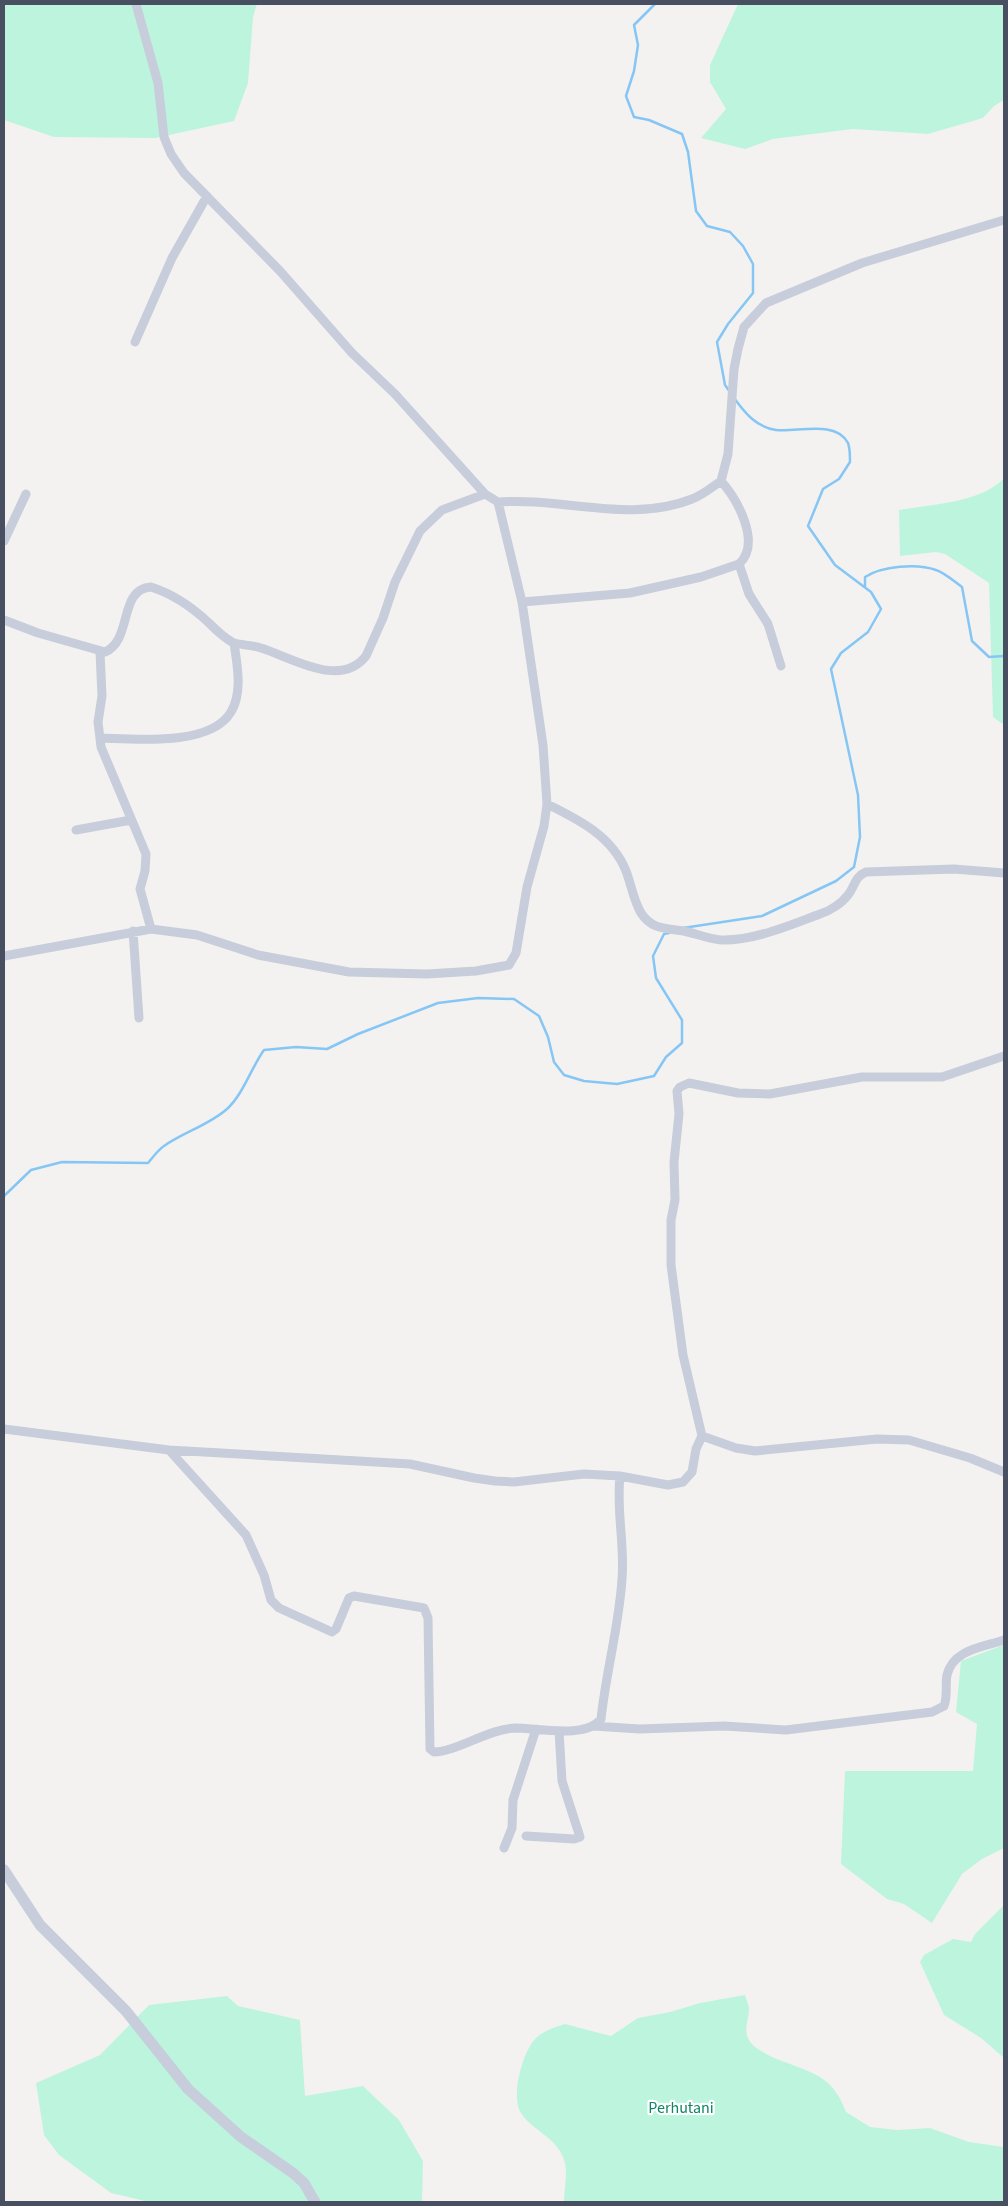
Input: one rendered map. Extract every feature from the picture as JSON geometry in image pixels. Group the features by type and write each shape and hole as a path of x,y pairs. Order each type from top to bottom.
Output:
{"street":[{"path":"136,4 158,83 168,145 184,173 280,271 352,353 395,394 485,494 498,502 516,500 617,509 643,509 662,507 692,499 721,481 727,460 734,368 744,327 766,303 862,263 1004,220"},
{"path":"135,342 172,258 207,196"},
{"path":"522,602 630,593 701,576 739,564 744,560 748,550 746,526 737,501 721,481"},
{"path":"4,541 26,494"},
{"path":"4,620 100,652 112,650 118,644 133,597 139,590 151,586 191,607 218,633 234,643 248,643 326,671 347,670 358,665 366,656 383,618 395,582 420,531 442,510 485,494"},
{"path":"4,956 150,929 197,935 258,955 349,972 427,974 503,968 509,965 516,952 527,887 542,834 547,804 543,745 522,602 498,502"},
{"path":"739,564 749,594 768,624 781,666"},
{"path":"100,738 168,738 199,734 217,726 232,711 237,692 238,669 234,643"},
{"path":"100,652 100,738 104,756 146,854 147,861 140,889 150,929"},
{"path":"547,804 579,821 610,843 620,857 641,912 656,928 684,931 721,940 764,933 823,913 849,894 854,881 861,874 875,870 954,870 1004,873"},
{"path":"76,830 130,820"},
{"path":"133,931 140,1018"},
{"path":"4,1429 169,1450 410,1464 495,1481 514,1482 584,1474 620,1476 668,1485 683,1482 692,1472 696,1449 702,1436 683,1355 671,1266 674,1162 679,1114 677,1091 680,1087 689,1083 738,1093 770,1094 862,1077 942,1078 1004,1056"},
{"path":"702,1436 736,1448 755,1451 877,1439 909,1440 970,1458 1004,1472"},
{"path":"169,1450 246,1535 264,1574 271,1600 279,1608 332,1632 336,1629 348,1598 354,1596 424,1608 428,1618 430,1749 439,1752 503,1730 536,1729 559,1731 593,1726 648,1729 724,1726 786,1730 932,1712 944,1706 948,1673 952,1664 960,1655 1004,1640"},
{"path":"593,1726 601,1719 622,1579 623,1548 618,1493 620,1476"},
{"path":"504,1848 512,1828 513,1800 536,1729"},
{"path":"526,1836 574,1839 580,1837 562,1781 559,1731"},
{"path":"4,1870 40,1925 126,2011 188,2089 240,2137 293,2173 304,2183 315,2202"}],"green space":[{"path":"4,4 257,4 253,17 248,83 234,121 155,138 54,137 4,120"},
{"path":"738,4 1004,4 1004,100 994,106 983,118 928,134 853,129 773,139 745,149 701,138 726,109 710,82 710,65"},
{"path":"1004,478 1004,725 993,717 989,583 945,554 936,552 900,556 899,510 969,498 983,493"},
{"path":"1004,1645 1004,1848 982,1859 962,1874 932,1923 904,1904 887,1899 841,1864 845,1771 973,1771 977,1724 956,1712 961,1661"},
{"path":"1004,1905 1004,2058 981,2038 944,2015 920,1962 924,1955 953,1939 971,1942 975,1934"},
{"name":"Perhutani","path":"745,1995 749,2009 746,2032 752,2044 766,2054 824,2079 840,2098 846,2112 870,2127 897,2130 930,2128 969,2142 1004,2147 1004,2202 564,2202 566,2174 563,2157 555,2144 526,2119 518,2106 518,2085 523,2062 537,2037 565,2024 611,2036 638,2018 670,2012 700,2003"},
{"path":"227,1996 238,2006 300,2020 305,2096 363,2086 399,2120 423,2161 422,2202 149,2202 111,2193 59,2155 44,2135 36,2083 100,2055 149,2005"}],"waterway":[{"path":"655,4 634,25 638,45 634,71 626,96 634,117 649,120 682,134 688,152 696,211 707,226 730,232 743,246 753,264 753,293 728,324 717,342 725,385 730,392"},
{"path":"683,928 762,916 836,881 854,867 860,837 858,795 831,669 841,653 868,632 881,609 871,592 835,565 808,526 823,489 839,479 850,462 849,445 842,436 834,431 825,429 776,430 763,426 747,414 734,398"},
{"path":"865,587 865,577 890,568 910,566 939,571 962,587 972,641 989,657 1004,656"},
{"path":"4,1196 31,1170 62,1162 148,1163 164,1146 212,1120 227,1109 238,1096 264,1050 296,1047 327,1049 358,1034 438,1003 478,998 514,999 539,1016 548,1037 554,1062 564,1075 584,1081 617,1084 654,1076 666,1057 682,1043 682,1020 656,978 653,956 664,934 669,933"}]}
